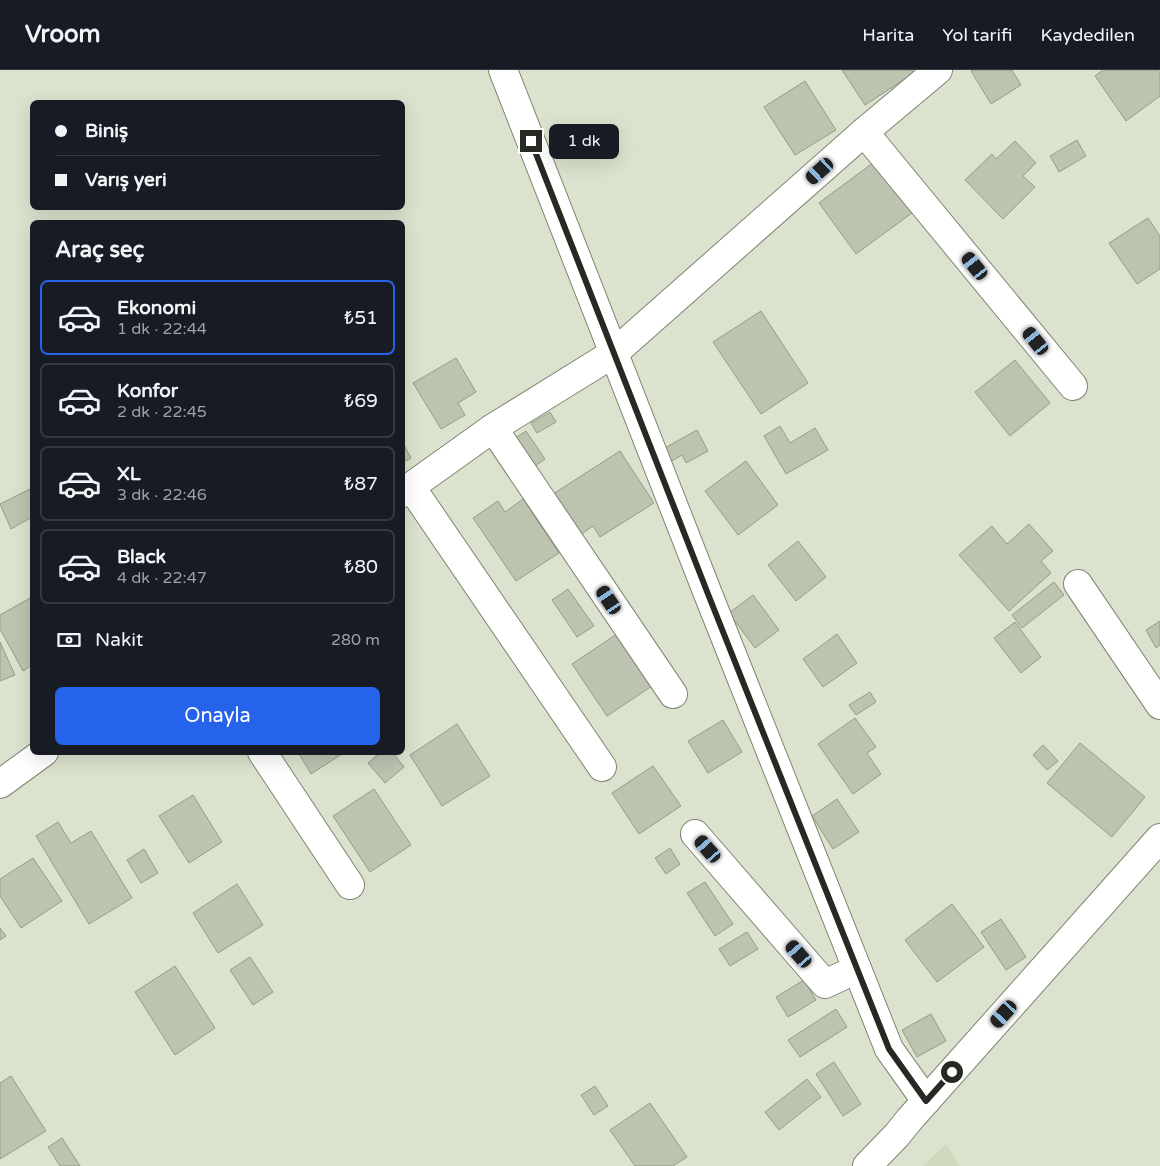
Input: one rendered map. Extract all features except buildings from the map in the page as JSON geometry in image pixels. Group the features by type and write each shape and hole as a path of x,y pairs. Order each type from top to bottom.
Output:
{"street":[{"path":"503,70 889,1049 926,1101"},
{"path":"602,767 407,490 493,428 614,353 864,132 938,70"},
{"path":"864,132 1073,386"},
{"path":"493,428 673,694"},
{"path":"1078,584 1160,705"},
{"path":"0,784 40,755"},
{"path":"264,755 350,885"},
{"path":"695,834 825,984 857,969"},
{"path":"867,1166 897,1135 1160,838"}],"shaded area":[{"path":"946,1144 960,1166 923,1166"}],"route":[{"path":"531,141 889,1049 926,1101 952,1072"}]}
